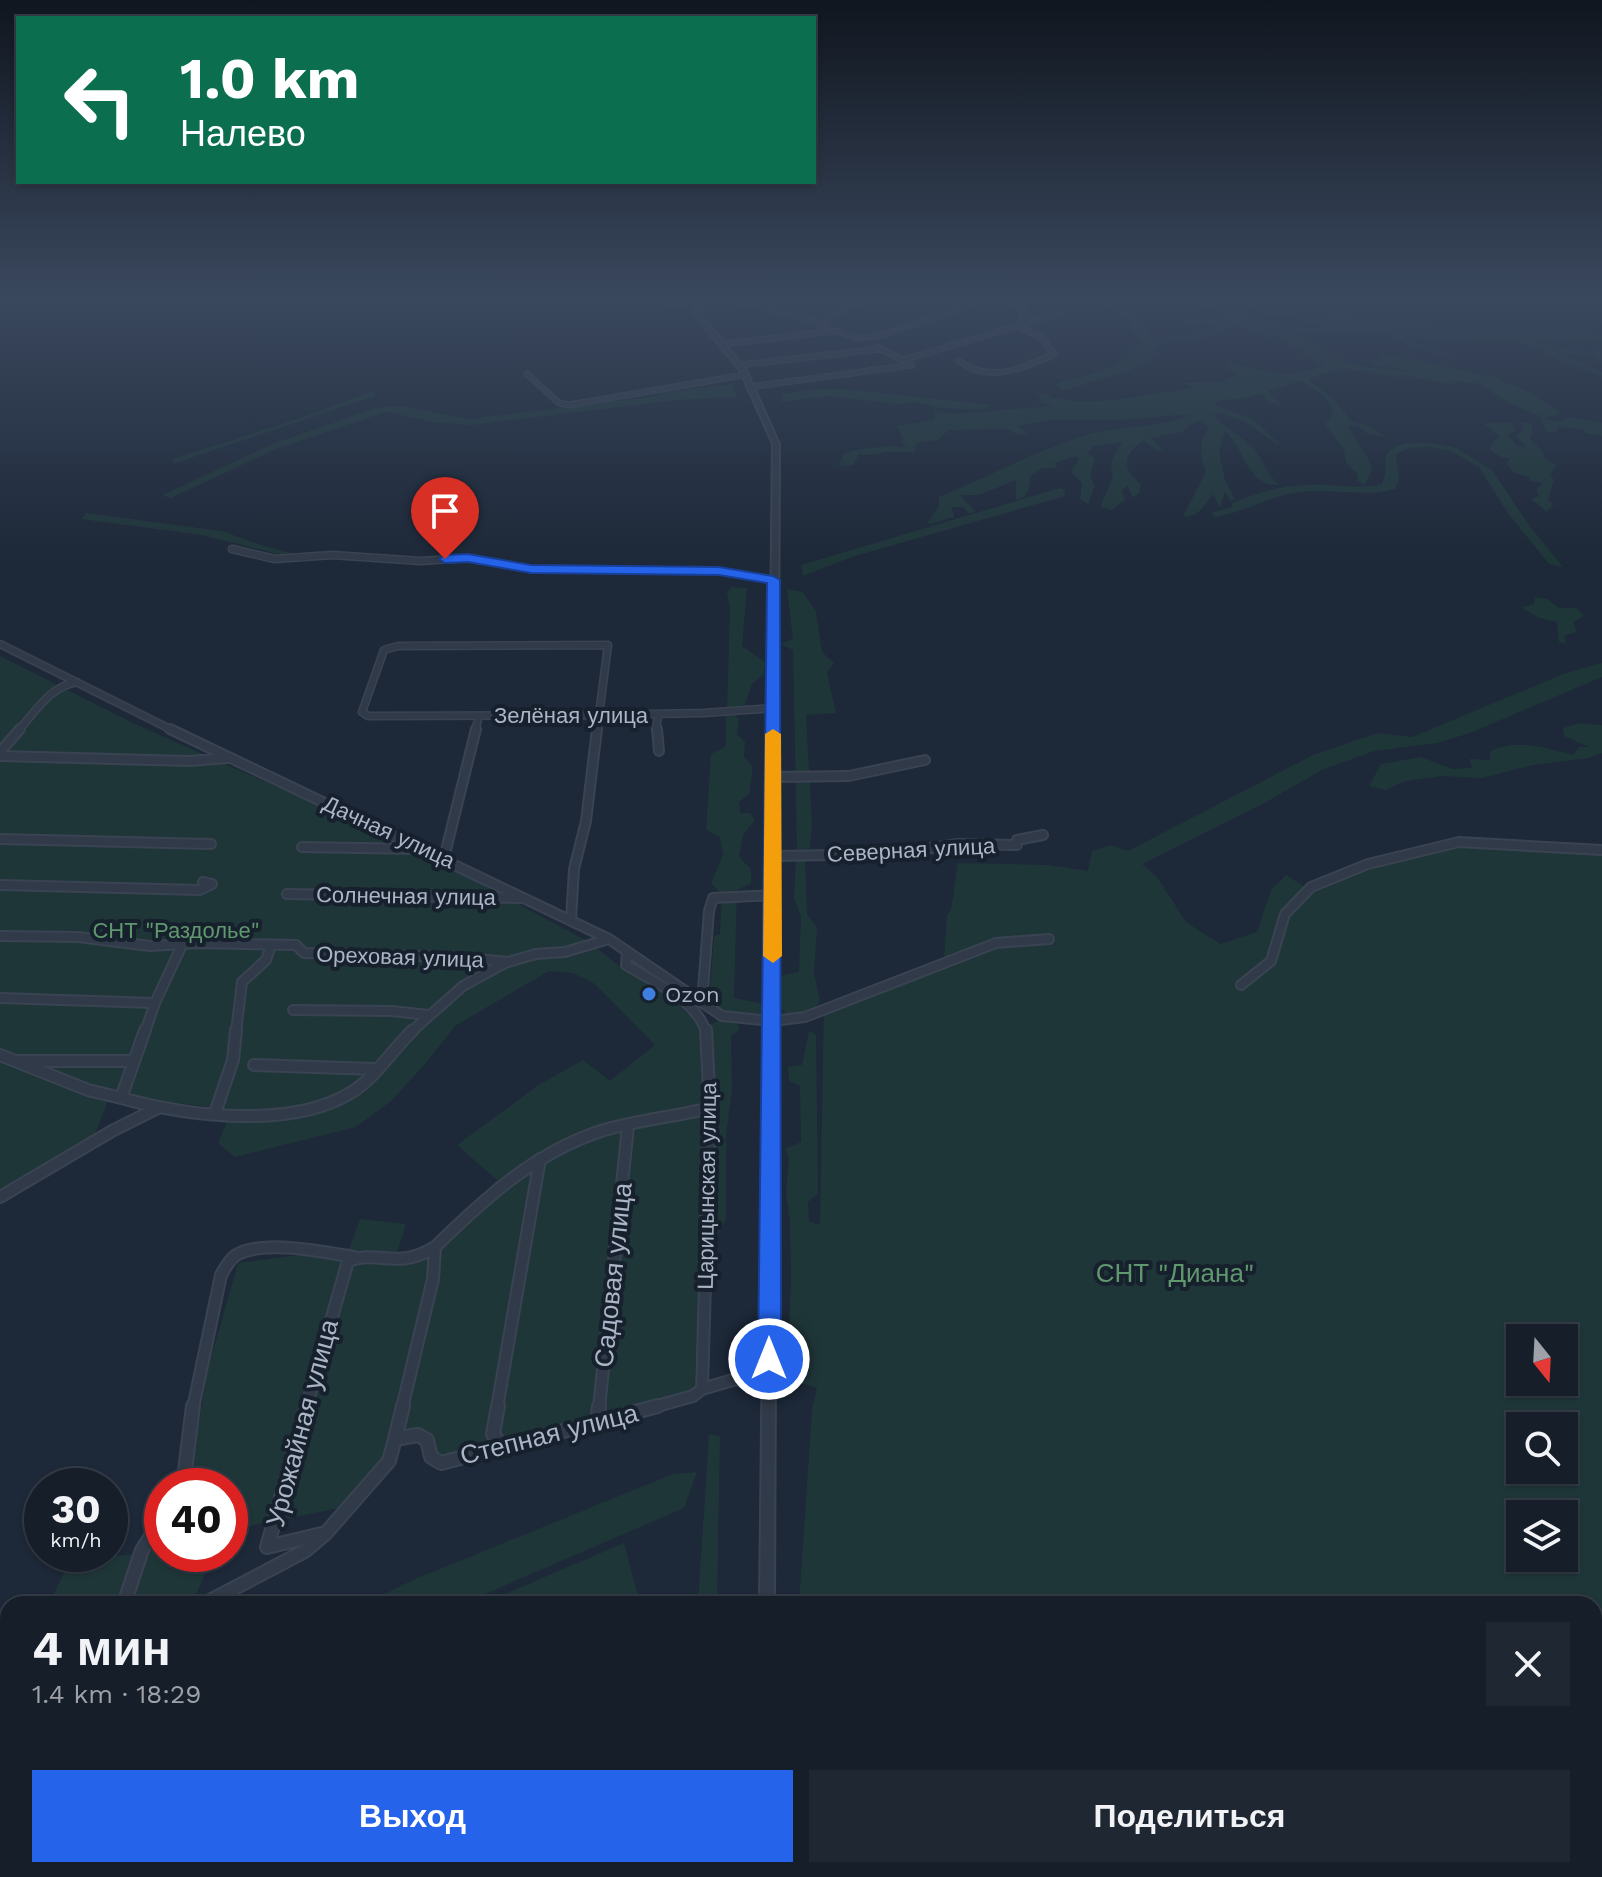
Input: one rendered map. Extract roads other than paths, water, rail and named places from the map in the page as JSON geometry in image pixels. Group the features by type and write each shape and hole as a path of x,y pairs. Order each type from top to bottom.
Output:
{"street":[{"path":"540,386 559,403 569,405 664,386"},
{"path":"759,386 749,387 776,444 767,1596"},
{"path":"232,549 275,559 332,555 421,561 468,558 531,569 719,571 773,580"},
{"name":"Дачная улица","path":"0,644 227,758 444,858 609,939 722,1016 772,1021 805,1017 996,943 1049,939"},
{"name":"Зелёная улица","path":"598,715 610,649 602,644 389,647 384,650 362,712 368,716 479,716 723,714 773,708"},
{"path":"0,754 52,692 61,685 78,682"},
{"path":"658,714 656,735 659,751"},
{"path":"571,920 574,869 586,821 598,715"},
{"path":"444,858 479,716"},
{"path":"0,754 189,761 227,758"},
{"path":"773,777 849,776 925,760"},
{"name":"Северная улица","path":"773,856 893,854 958,844 1017,845 1017,840 1043,835"},
{"path":"0,839 211,844"},
{"path":"1241,985 1271,961 1285,914 1311,887 1368,864 1459,842 1602,850"},
{"path":"302,847 423,849"},
{"path":"0,885 200,890 212,884 203,882"},
{"name":"Солнечная улица","path":"287,894 525,898"},
{"path":"698,1000 703,989 709,911 713,898 773,895"},
{"name":"Ореховая улица","path":"0,936 78,937 150,946 296,945 304,953 457,957 508,962 536,954 565,952 609,939"},
{"path":"121,1098 155,1003 182,945"},
{"path":"215,1113 233,1060 242,982 266,960 271,945"},
{"name":"Царицынская улица","path":"627,951 626,965 682,1002 701,1018 706,1028 710,1108 702,1389"},
{"path":"0,1055 88,1090 158,1108 273,1117 303,1110 354,1091 428,1015 479,974 508,962"},
{"path":"0,998 155,1003"},
{"path":"293,1010 392,1011 428,1015"},
{"path":"13,1061 134,1061"},
{"path":"254,1065 375,1069"},
{"path":"0,1197 70,1159 112,1131 158,1108"},
{"path":"184,1468 200,1361 221,1275 237,1255 250,1250 295,1249 395,1262 416,1259 435,1247 502,1182 572,1142 604,1130 710,1108"},
{"name":"Садовая улица","path":"597,1424 628,1126"},
{"path":"501,1445 493,1434 540,1159"},
{"path":"219,1596 305,1551 326,1533 389,1461 433,1279 435,1247"},
{"name":"Урожайная улица","path":"326,1533 267,1547 343,1272 348,1261 354,1258"},
{"path":"702,1389 725,1378 747,1379 769,1390"},
{"name":"Степная улица","path":"395,1439 418,1435 427,1440 431,1457 441,1463 501,1445 597,1424 693,1396 702,1389"},
{"path":"127,1596 144,1547"}],"place":[{"name":"Ozon","path":"649,994"}],"park label":[{"name":"СНТ \"Раздолье\"","path":"176,930"},
{"name":"СНТ \"Диана\"","path":"1175,1273"}]}
